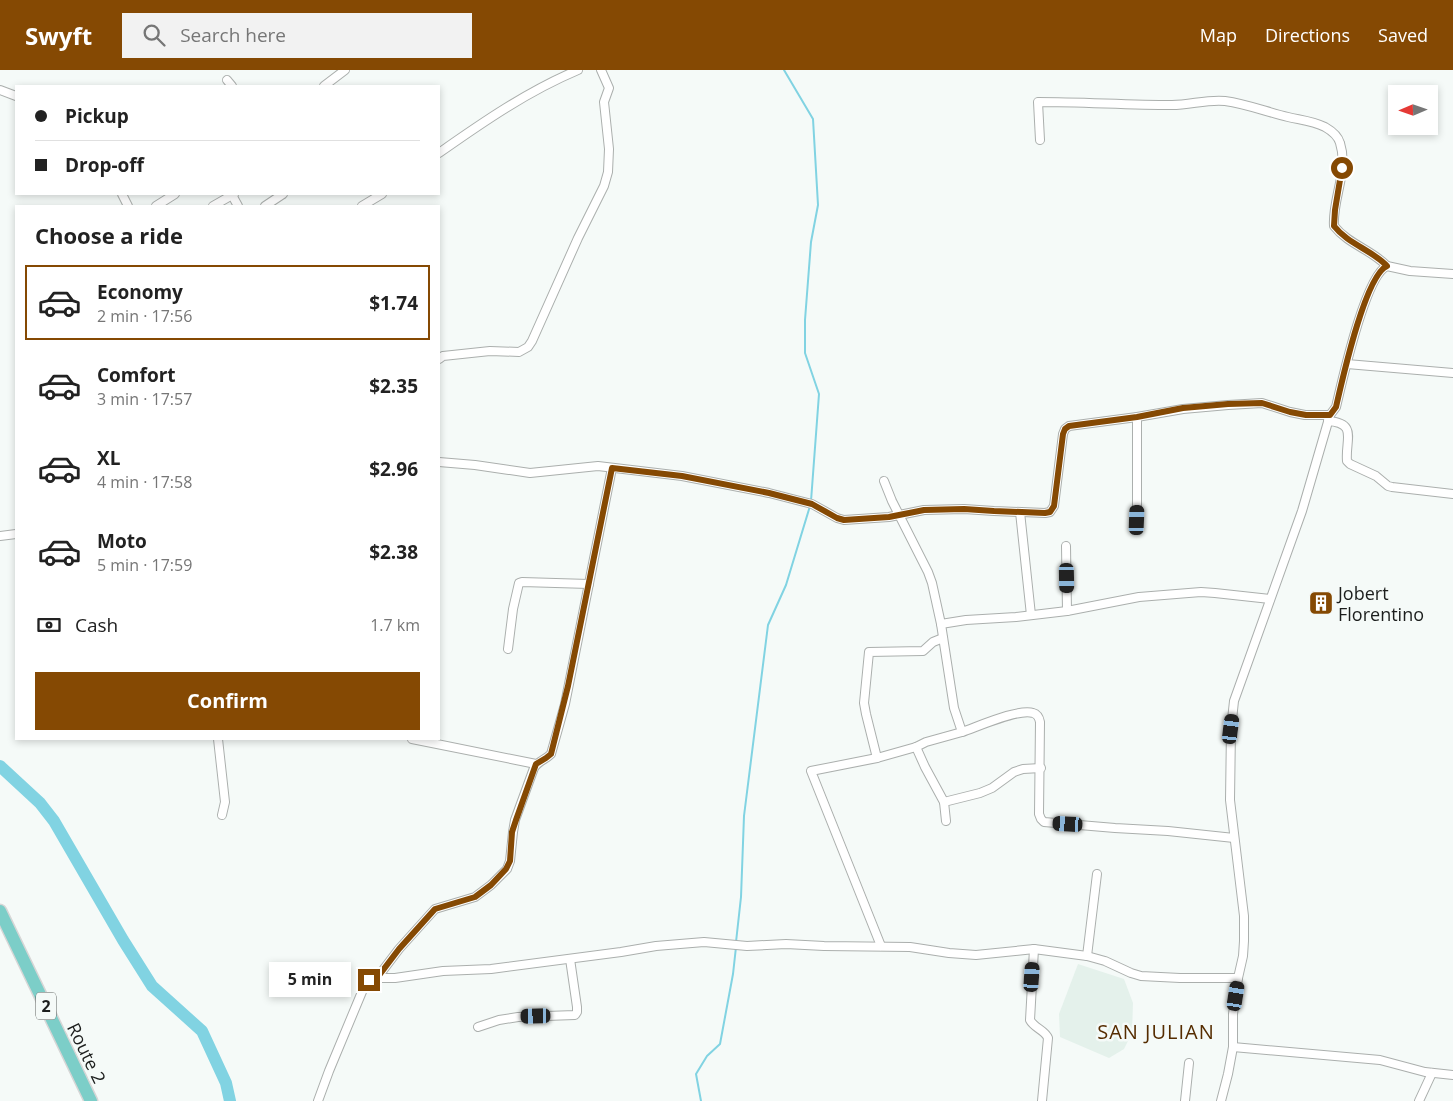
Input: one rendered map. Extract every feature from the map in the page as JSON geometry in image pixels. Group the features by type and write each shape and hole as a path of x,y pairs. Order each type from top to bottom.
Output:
{"highway":[{"name":"Route 2","path":"0,912 91,1101"}],"street":[{"path":"325,85 345,70"},
{"path":"440,152 561,74 578,70"},
{"path":"440,358 443,356 490,351 519,352 528,347 532,341 578,238 604,186 608,172 608,136 604,102 609,88 601,70"},
{"path":"0,90 15,96"},
{"path":"1040,140 1038,102 1184,105 1224,101 1316,123 1335,133 1340,142 1343,156 1334,226 1387,266 1410,271 1453,274"},
{"path":"158,205 173,195"},
{"path":"217,204 233,195"},
{"path":"266,205 282,195"},
{"path":"364,205 380,195"},
{"path":"1221,1101 1233,1047 1233,1014 1238,978 1244,956 1244,916 1230,800 1231,729 1234,701 1302,511 1329,418 1336,407 1352,339 1370,291 1382,270 1387,266"},
{"path":"1347,364 1453,373"},
{"path":"440,462 475,465 530,474 598,466 682,476 769,493 812,504 844,520 889,517 924,510 964,509 1045,513 1053,509 1063,434 1069,426 1137,417 1183,408 1262,403 1290,412 1329,418 1346,426 1348,434 1347,461 1376,476 1388,486 1453,494"},
{"path":"1137,417 1137,520"},
{"path":"377,978 399,949 435,909 475,897 491,885 506,869 510,861 512,832 516,820 536,764 551,754 565,704 599,525 612,468"},
{"path":"884,480 892,501 930,578 941,624 954,708 962,732"},
{"path":"1020,512 1031,616"},
{"path":"0,536 15,534"},
{"path":"1066,546 1067,610"},
{"path":"508,649 512,609 519,583 589,584"},
{"path":"941,624 966,620 1031,616 1139,597 1201,592 1270,599"},
{"path":"877,758 864,703 870,652 923,651 933,642 943,638"},
{"path":"881,946 811,771 877,758 916,747 998,718 1027,712 1034,713 1040,722 1039,814 1044,822 1234,838"},
{"path":"218,740 225,802 222,815"},
{"path":"417,740 536,764"},
{"path":"916,747 944,802 946,822"},
{"path":"944,802 992,788 1014,772 1023,769 1041,768"},
{"path":"1088,956 1097,874"},
{"path":"318,1101 328,1071 364,986 369,980 377,978 491,969 656,946 704,942 747,946 786,944 910,947 976,955 1034,949 1088,956 1141,976 1238,978"},
{"path":"1034,949 1030,1020 1034,1026 1047,1034 1048,1038 1042,1101"},
{"path":"478,1028 498,1020 574,1014 577,1012 570,959"},
{"path":"1233,1047 1380,1060 1432,1073 1453,1075"},
{"path":"1185,1101 1189,1063"},
{"path":"1419,1101 1432,1073"}],"shaded area":[{"path":"1078,964 1124,979 1133,1003 1132,1033 1124,1049 1109,1058 1060,1037 1059,1014"}],"waterway":[{"path":"784,70 813,119 818,205 811,242 805,320 805,353 819,394 811,501"},
{"path":"736,942 741,897 744,816 768,625 786,585 810,506"},
{"path":"0,766 40,803 54,821 152,986 202,1031 226,1083 230,1101"},
{"path":"701,1101 696,1074 707,1056 720,1044 736,947"}],"place":[{"name":"Jobert Florentino","path":"1321,603"}],"district":[{"name":"SAN JULIAN","path":"1156,1031"}],"route":[{"path":"369,980 377,978 399,949 435,909 475,897 499,878 510,861 512,832 534,768 538,762 551,754 565,704 599,525 612,468 682,476 769,493 812,504 844,520 889,517 924,510 964,509 1045,513 1050,512 1054,506 1063,434 1065,429 1074,424 1114,421 1183,408 1228,404 1262,403 1306,415 1330,415 1336,407 1352,339 1370,291 1379,274 1387,266 1334,226 1333,222 1342,168"}]}
